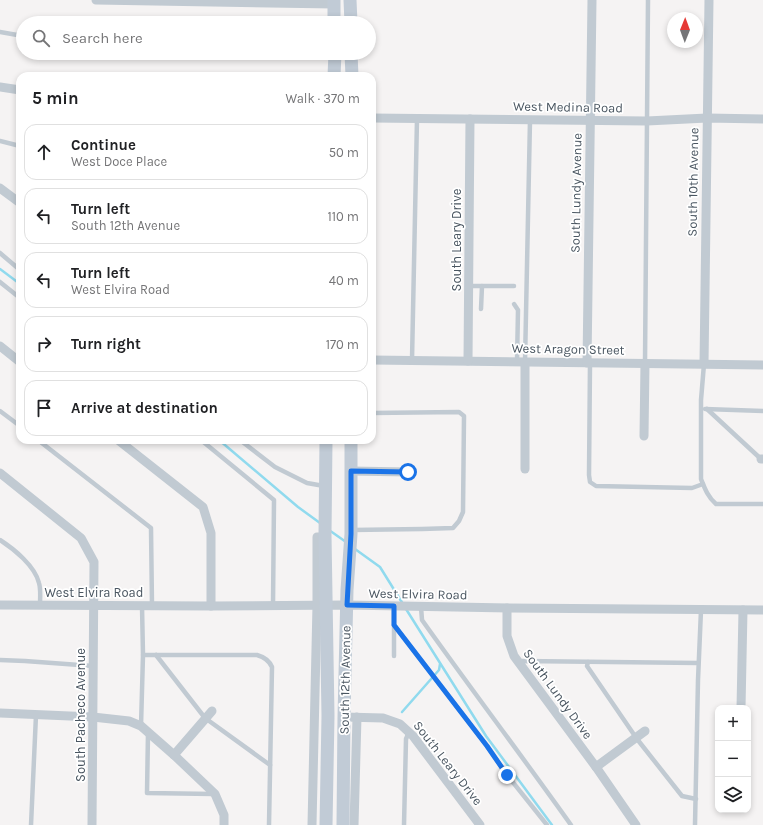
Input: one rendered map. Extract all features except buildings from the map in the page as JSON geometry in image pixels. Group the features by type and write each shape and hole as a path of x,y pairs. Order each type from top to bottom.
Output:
{"street":[{"path":"96,0 334,2 334,16"},
{"path":"350,0 351,16"},
{"name":"South Lundy Avenue","path":"588,363 592,0"},
{"name":"South 10th Avenue","path":"704,364 709,0"},
{"path":"334,72 335,60"},
{"path":"351,60 352,72"},
{"path":"0,87 16,89"},
{"name":"West Medina Road","path":"376,118 590,121 647,121 707,118 763,119"},
{"name":"South Leary Drive","path":"468,361 470,119"},
{"path":"0,188 16,200"},
{"path":"0,346 16,359"},
{"name":"West Aragon Street","path":"376,360 763,365"},
{"path":"521,362 525,469"},
{"path":"644,436 646,364"},
{"path":"123,444 203,507 211,533 211,606"},
{"name":"South 12th Avenue","path":"312,825 325,536 326,444"},
{"name":"South 12th Avenue","path":"351,444 351,532 347,605 354,825"},
{"path":"351,471 408,472"},
{"name":"South Pacheco Avenue","path":"0,473 82,538 94,562 92,825"},
{"name":"West Elvira Road","path":"0,604 147,606 347,605 410,607 763,610"},
{"name":"South 12th Avenue","path":"321,605 328,716 326,825"},
{"name":"South Lundy Drive","path":"507,608 506,636 509,647 518,663 596,767 636,825"},
{"path":"741,705 743,610"},
{"path":"174,755 212,711"},
{"path":"0,713 93,717 129,721 144,729 174,755 214,794 224,814 224,825"},
{"name":"South Leary Drive","path":"350,717 383,718 400,724 413,736 480,825"},
{"name":"South 12th Avenue","path":"343,825 350,717"},
{"path":"596,767 645,731"}],"lane":[{"path":"646,364 648,0"},
{"path":"0,32 16,35"},
{"path":"412,360 417,119"},
{"path":"521,362 530,120"},
{"path":"0,141 16,145"},
{"path":"0,253 16,267"},
{"path":"0,282 16,295"},
{"path":"469,286 514,286"},
{"path":"481,309 482,286"},
{"path":"514,304 518,310 521,362"},
{"path":"588,363 590,482 596,486 692,488 703,484"},
{"path":"704,364 701,479 703,484 709,497 716,504 763,504"},
{"path":"704,409 763,410"},
{"path":"704,409 762,459"},
{"path":"0,410 16,423"},
{"path":"351,532 453,528 463,512 464,416 459,412 376,413"},
{"path":"43,444 151,528 144,655 144,729 147,793 214,794"},
{"path":"206,444 274,500 273,606"},
{"path":"245,444 275,467 307,483 326,486"},
{"path":"0,540 13,549 34,570 40,583 40,605"},
{"path":"394,656 394,625 396,606"},
{"path":"421,607 422,620 571,825"},
{"path":"695,825 700,610"},
{"path":"394,625 487,746 507,775 547,825"},
{"path":"144,655 257,655 270,661 272,666 269,825"},
{"path":"156,655 206,718 270,764"},
{"path":"0,660 93,666"},
{"path":"518,663 522,661 698,663"},
{"path":"588,662 587,666 636,738 682,796 696,799"},
{"path":"31,825 36,715"},
{"path":"404,825 406,739 409,732"}],"waterway":[{"path":"0,269 16,281"},
{"path":"224,444 298,507 320,523"},
{"path":"329,530 346,542"},
{"path":"355,549 380,567 403,604"},
{"path":"406,609 486,736 552,825"},
{"path":"402,712 439,670 440,664"}],"route":[{"path":"408,472 351,471 351,534 347,605 394,606 394,625 487,746 507,775"}]}
